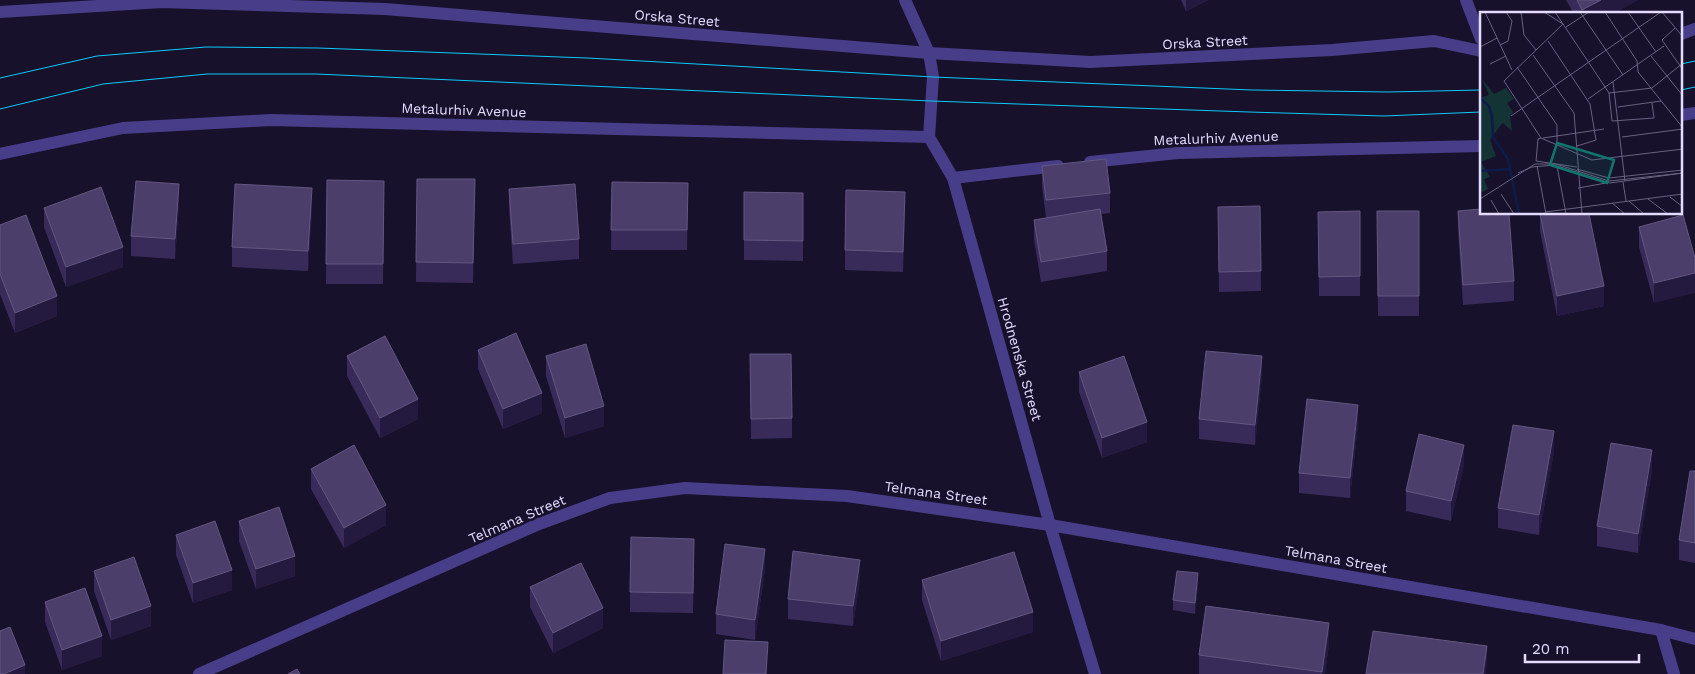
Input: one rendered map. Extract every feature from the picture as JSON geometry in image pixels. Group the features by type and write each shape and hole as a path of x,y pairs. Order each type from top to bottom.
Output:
{"street":[{"name":"Orska Street","path":"1,12 18,0"},
{"path":"905,0 929,53 933,77 929,137"},
{"path":"1466,0 1480,37"},
{"name":"Orska Street","path":"1,12 162,2 385,9 929,53 1090,62 1332,50 1434,41 1480,51"},
{"path":"1682,34 1695,29"},
{"path":"1682,116 1695,113"},
{"name":"Metalurhiv Avenue","path":"0,154 122,128 270,120 929,137"},
{"name":"Hrodnenska Street","path":"929,137 954,178 1050,524 1095,674"},
{"name":"Metalurhiv Avenue","path":"954,178 1178,153 1480,146"},
{"name":"Telmana Street","path":"199,674 539,524 610,498 685,488 846,496 1050,524 1661,630 1695,639"},
{"path":"1661,630 1674,674"}],"building":[{"path":"1577,0 1601,0 1582,10"},
{"path":"1106,159 1110,193 1046,200 1042,166"},
{"path":"417,179 475,179 473,263 416,262"},
{"path":"327,180 384,181 383,264 326,264"},
{"path":"136,181 179,184 175,239 131,236"},
{"path":"612,182 688,183 687,230 611,230"},
{"path":"235,184 312,188 308,251 232,247"},
{"path":"575,184 579,239 513,244 509,189"},
{"path":"101,187 123,247 66,267 44,208"},
{"path":"846,190 905,192 903,252 845,250"},
{"path":"744,192 803,193 803,241 744,240"},
{"path":"1260,206 1261,271 1219,272 1218,207"},
{"path":"1100,209 1107,251 1041,262 1034,220"},
{"path":"1480,209 1480,215 1509,215 1514,281 1463,285 1458,211"},
{"path":"1360,211 1360,276 1319,277 1318,212"},
{"path":"1377,211 1419,211 1419,296 1378,296"},
{"path":"26,215 57,296 15,313 0,274 0,225"},
{"path":"1540,215 1589,215 1604,286 1557,296"},
{"path":"1683,215 1695,258 1695,273 1654,283 1639,227"},
{"path":"516,333 542,393 503,409 478,350"},
{"path":"385,336 418,399 380,418 347,356"},
{"path":"586,344 604,406 565,418 546,356"},
{"path":"1206,351 1262,356 1255,425 1199,419"},
{"path":"750,354 791,354 792,418 751,419"},
{"path":"1124,356 1147,422 1102,438 1079,372"},
{"path":"1307,399 1358,405 1350,478 1299,473"},
{"path":"1513,425 1554,431 1539,515 1498,508"},
{"path":"1419,434 1464,445 1451,501 1406,491"},
{"path":"1611,443 1652,450 1638,534 1597,526"},
{"path":"354,445 386,505 344,528 311,469"},
{"path":"1690,471 1695,471 1695,543 1679,540"},
{"path":"279,507 295,556 256,569 239,521"},
{"path":"215,521 232,570 193,583 176,535"},
{"path":"631,537 694,539 693,593 630,592"},
{"path":"725,544 765,549 755,620 716,614"},
{"path":"793,551 860,560 853,606 788,599"},
{"path":"1014,552 1033,612 941,641 922,580"},
{"path":"134,557 151,606 111,620 94,571"},
{"path":"581,563 603,608 553,633 530,587"},
{"path":"1177,571 1198,573 1195,603 1173,600"},
{"path":"85,588 102,636 62,650 45,602"},
{"path":"1206,606 1329,623 1322,672 1199,655"},
{"path":"10,627 25,665 0,674 0,631"},
{"path":"1373,631 1487,646 1483,674 1366,674"},
{"path":"725,640 768,642 766,674 723,674"},
{"path":"297,669 300,674 288,674"}],"tram line":[{"path":"0,78 97,56 206,47 318,48 587,58 933,77 1252,90 1388,92 1480,90"},
{"path":"1682,64 1695,61"},
{"path":"0,109 103,84 207,74 316,74 931,101 1249,112 1384,116 1480,112"},
{"path":"1682,90 1695,87"}]}
